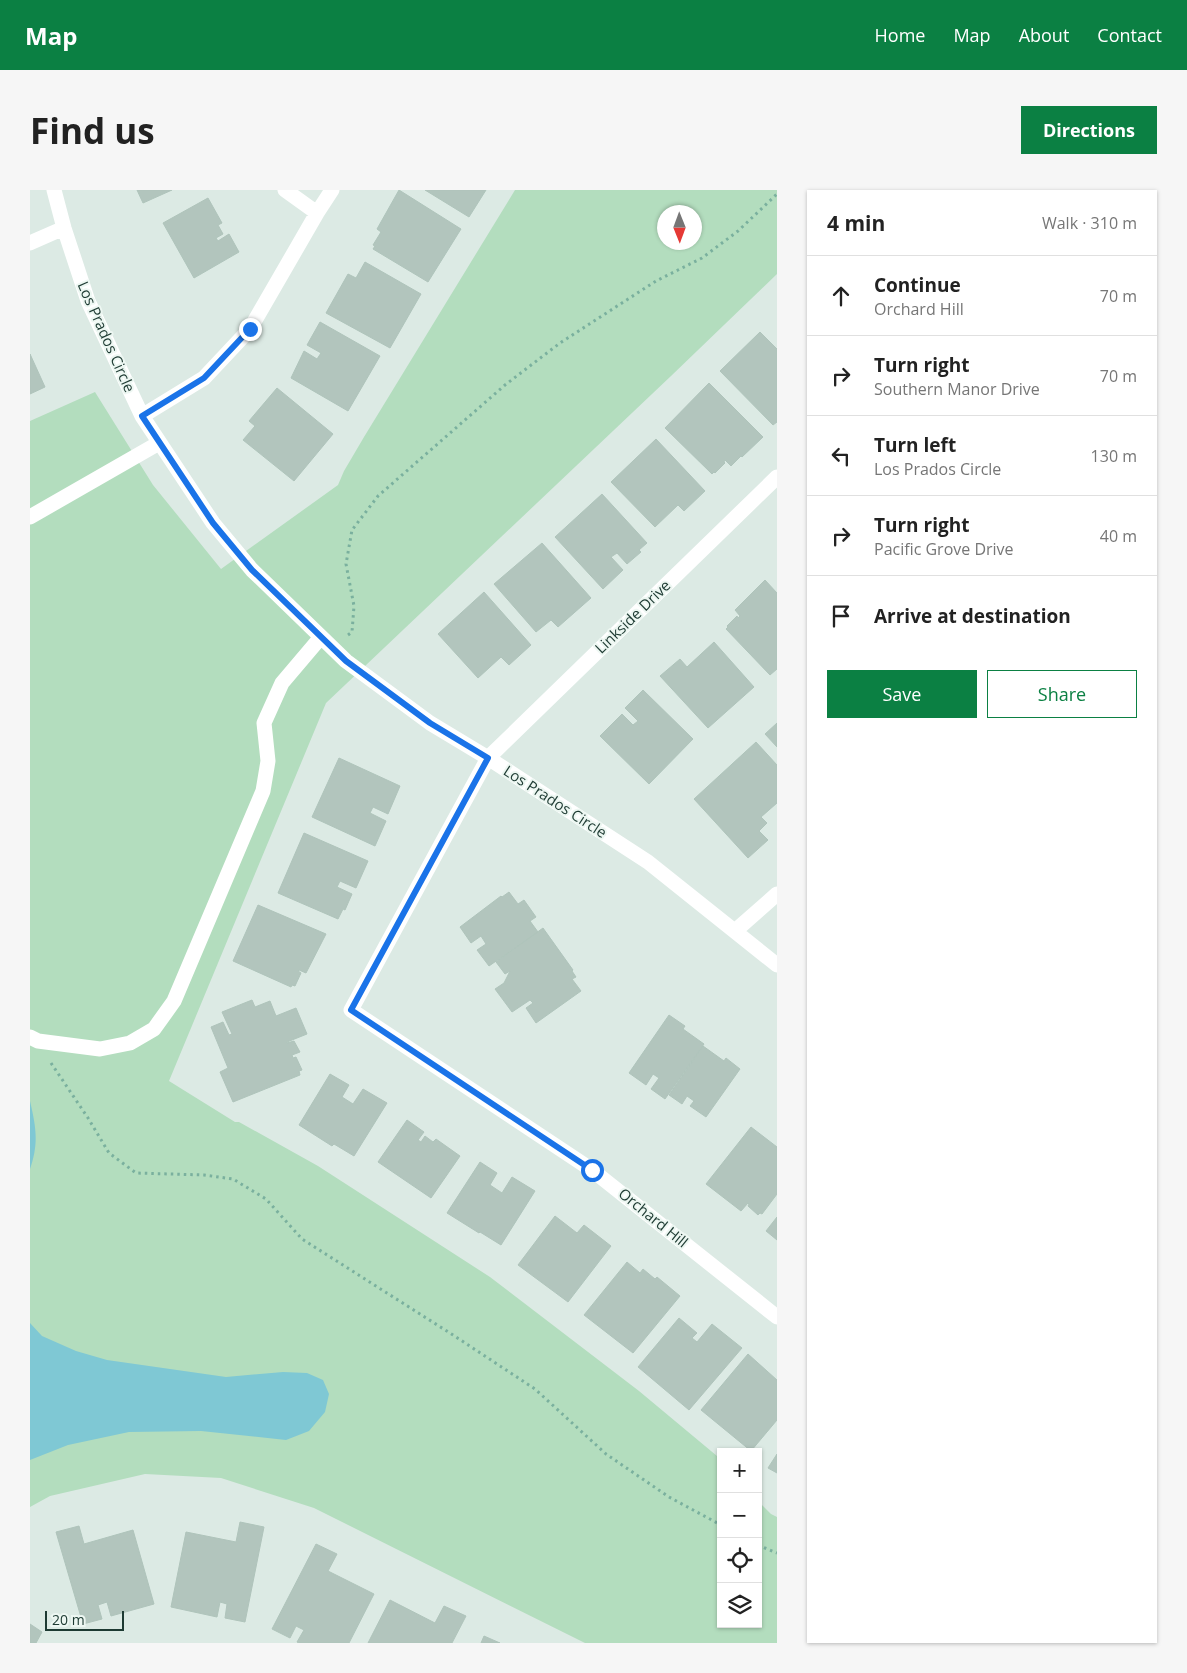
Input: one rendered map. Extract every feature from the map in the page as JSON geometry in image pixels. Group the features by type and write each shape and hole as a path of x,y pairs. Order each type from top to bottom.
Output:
{"street":[{"name":"Los Prados Circle","path":"54,190 64,228 88,301 142,416 213,523 252,570 346,661 430,723 488,758 648,862 777,965"},
{"path":"286,190 317,213"},
{"path":"142,416 204,378 250,329 332,190"},
{"path":"30,243 64,228"},
{"path":"30,517 159,443"},
{"name":"Linkside Drive","path":"351,1010 488,758 777,477"},
{"path":"34,1039 100,1049 130,1043 154,1029 174,1000 263,791 268,761 264,723 282,683 326,642"},
{"path":"735,931 777,894"},
{"name":"Orchard Hill","path":"351,1010 592,1170 777,1317"}],"path":[{"path":"326,642 352,632 354,606 346,564 352,530 378,496 505,385 560,343 656,281 702,258 738,231 777,194"},
{"path":"34,1039 109,1153 136,1173 204,1175 233,1179 266,1199 302,1240 535,1389 606,1454 669,1497 717,1523"},
{"path":"762,1547 777,1553"}],"green space":[{"path":"515,190 777,190 777,274 326,703 169,1081 235,1122 239,1122 318,1166 490,1277 639,1391 717,1456 717,1628 762,1628 762,1505 777,1517 777,1643 585,1643 314,1508 221,1478 145,1474 50,1496 30,1507 30,421 95,392 153,485 221,569 338,485 344,471"}],"water":[{"path":"30,1101 36,1143 30,1169"},
{"path":"30,1323 42,1336 76,1351 107,1360 226,1377 283,1372 307,1373 323,1380 329,1394 325,1412 309,1431 286,1440 201,1431 129,1432 68,1445 30,1460"}],"building":[{"path":"137,190 172,190 143,203"},
{"path":"399,190 461,229 428,282 373,249 375,246 373,245 381,232 377,229"},
{"path":"425,190 486,190 469,217"},
{"path":"208,198 222,223 218,225 223,234 216,238 218,241 229,234 239,252 194,278 163,223"},
{"path":"365,262 421,294 390,348 326,313 348,274 356,278"},
{"path":"320,322 380,356 348,411 291,378 304,351 317,359 321,353 307,345"},
{"path":"760,332 777,349 777,422 773,425 720,371"},
{"path":"30,354 45,387 30,394"},
{"path":"709,383 763,437 731,466 725,460 725,463 712,474 665,428"},
{"path":"277,388 333,434 294,481 243,440 255,426 249,421"},
{"path":"656,439 705,491 684,511 678,505 655,527 611,482"},
{"path":"602,494 647,543 639,550 641,552 627,564 617,553 611,557 623,570 603,589 555,537"},
{"path":"542,543 591,598 558,627 551,620 536,632 494,584"},
{"path":"765,580 777,593 777,669 770,675 726,629 737,616 738,618 740,616 735,610"},
{"path":"484,592 531,645 509,665 501,657 478,678 438,634"},
{"path":"714,642 754,687 708,728 660,676 680,659 687,667"},
{"path":"643,690 693,739 649,784 600,736 622,714 633,725 638,721 625,708"},
{"path":"777,723 777,747 765,734"},
{"path":"756,742 777,765 777,803 761,817 767,823 759,831 768,840 748,858 694,799"},
{"path":"339,758 400,786 388,814 373,807 370,813 386,821 375,846 312,817"},
{"path":"304,833 368,861 356,888 340,881 337,887 352,894 345,910 343,909 338,919 278,893"},
{"path":"509,892 518,904 524,900 536,917 530,921 538,932 489,966 477,950 486,944 481,936 471,943 460,927"},
{"path":"258,905 326,934 306,973 298,971 301,973 295,986 292,985 291,987 233,961"},
{"path":"543,928 573,970 576,977 572,979 581,991 536,1023 526,1008 533,1003 530,1000 512,1012 495,989 504,983 510,971 505,974 496,962"},
{"path":"252,1000 255,1007 270,1001 276,1016 296,1008 307,1034 287,1043 294,1041 300,1052 292,1055 293,1058 296,1057 302,1070 299,1071 300,1075 233,1102 220,1072 228,1068 211,1027 223,1022 229,1035 232,1034 222,1012"},
{"path":"669,1015 685,1026 683,1029 704,1044 665,1099 651,1089 659,1078 653,1074 646,1085 629,1073"},
{"path":"703,1046 724,1061 726,1058 740,1069 706,1117 690,1106 694,1101 687,1096 682,1104 669,1095"},
{"path":"330,1074 349,1085 342,1097 353,1104 363,1089 387,1103 354,1156 334,1144 332,1146 299,1125"},
{"path":"407,1120 424,1132 418,1140 421,1142 425,1136 433,1142 436,1139 460,1156 431,1198 378,1162"},
{"path":"751,1127 777,1147 777,1194 762,1214 758,1215 748,1206 748,1203 741,1211 706,1184"},
{"path":"480,1162 497,1173 490,1185 502,1193 512,1177 535,1191 501,1245 447,1213"},
{"path":"555,1216 577,1233 584,1225 611,1246 568,1302 518,1265"},
{"path":"777,1217 777,1240 766,1231"},
{"path":"627,1262 640,1273 643,1269 655,1279 657,1277 680,1296 633,1353 584,1315"},
{"path":"679,1318 697,1333 692,1338 697,1342 712,1324 742,1348 689,1410 638,1367"},
{"path":"748,1354 777,1380 777,1420 754,1448 747,1448 701,1410"},
{"path":"777,1454 777,1473 768,1468"},
{"path":"240,1522 264,1527 245,1622 225,1618 227,1604 220,1602 217,1617 171,1607 186,1532 236,1542"},
{"path":"79,1526 84,1544 133,1530 154,1604 111,1616 107,1602 98,1605 102,1619 83,1624 56,1532"},
{"path":"316,1544 337,1554 328,1571 374,1594 349,1643 299,1643 297,1642 304,1630 296,1626 290,1638 272,1629"},
{"path":"390,1600 435,1623 444,1606 466,1616 452,1643 368,1643"},
{"path":"30,1624 42,1632 36,1643 30,1643"},
{"path":"484,1636 500,1643 481,1643"}],"route":[{"path":"250,329 204,378 142,416 213,523 252,570 346,661 430,723 488,758 351,1010 592,1170"}]}
